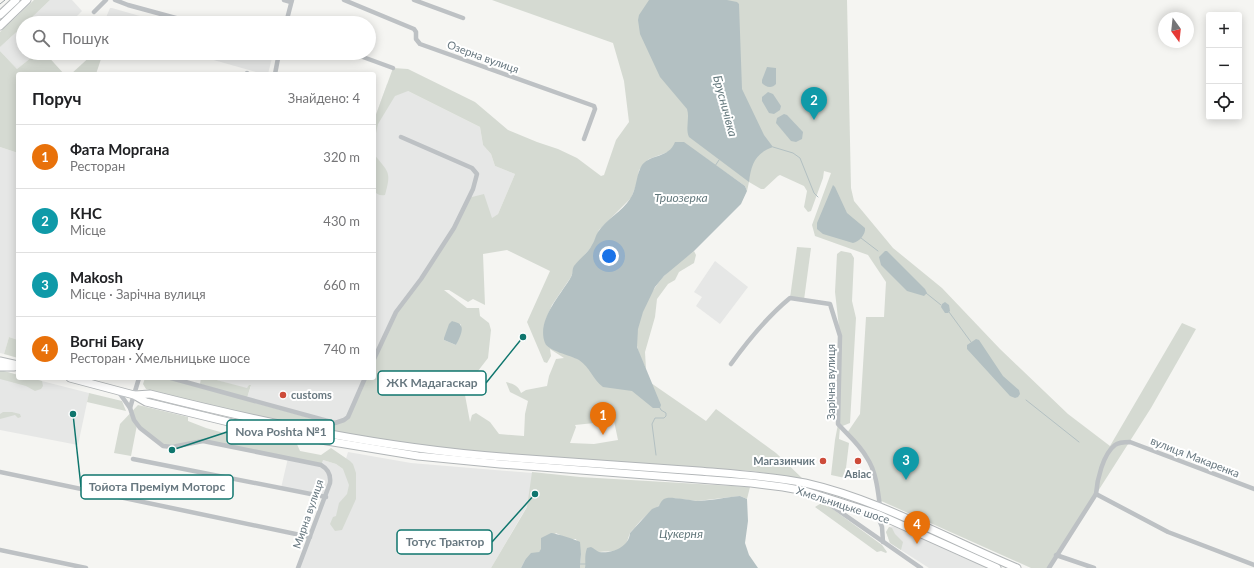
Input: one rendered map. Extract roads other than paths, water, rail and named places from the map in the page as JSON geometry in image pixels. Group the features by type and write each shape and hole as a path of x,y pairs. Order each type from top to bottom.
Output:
{"highway":[{"path":"0,15 16,0"},
{"path":"0,26 28,0"},
{"path":"4,362 16,365"},
{"path":"0,368 16,366"},
{"path":"78,380 134,395 150,394 248,418 328,434 419,448 500,457 751,479"},
{"name":"Хмельницьке шосе","path":"751,479 805,483 880,507 1017,568"},
{"name":"Хмельницьке шосе","path":"751,479 815,494 877,514 998,568"},
{"path":"877,514 880,507"}],"street":[{"path":"94,12 106,0"},
{"path":"115,0 168,16"},
{"path":"284,0 292,1 288,16"},
{"name":"Озерна вулиця","path":"344,0 414,29 416,32 416,39 420,44 594,106 596,109 584,139"},
{"path":"414,0 463,18"},
{"path":"275,72 278,60"},
{"path":"371,60 393,68"},
{"path":"376,355 396,312 421,279 454,228 473,189 477,174 472,168 401,137"},
{"name":"Зарічна вулиця","path":"731,364 753,334 773,312 790,298 830,304 840,336 838,424 862,449 870,463 873,470 880,507"},
{"path":"130,408 138,380"},
{"path":"178,380 335,422 344,420 348,416 364,380"},
{"path":"196,385 197,380"},
{"name":"Мирна вулиця","path":"117,390 130,408 134,420 140,428 163,446 172,447 203,441 321,465 327,470 330,477 330,483 326,497 298,568"},
{"name":"вулиця Макаренка","path":"1096,494 1103,463 1113,446 1123,442 1130,442 1254,488"},
{"path":"133,458 326,497"},
{"path":"0,472 310,537"},
{"path":"815,494 921,568"},
{"path":"1049,568 1096,494 1168,532 1254,565"},
{"path":"877,514 882,527 883,542"},
{"path":"0,550 86,568"},
{"path":"1056,555 1094,568"}],"water":[{"name":"Триозерка","path":"649,0 727,0 737,2 739,4 742,89 764,135 773,147 762,153 755,160 751,170 749,182 689,137 687,130 687,109 660,77 640,34 638,20 639,15"},
{"path":"767,67 776,68 776,84 773,87 762,83"},
{"path":"768,92 773,94 781,106 780,110 774,114 769,113 762,101 762,97"},
{"path":"784,114 787,115 803,132 802,139 796,142 791,141 776,123 777,118"},
{"name":"Триозерка","path":"675,142 684,142 745,186 747,191 741,204 694,251 664,276 655,287 643,312 638,329 637,347 661,405 660,408 653,408 632,391 603,387 586,366 579,360 555,351 547,346 543,334 544,326 551,308 571,277 574,266 590,248 601,227 627,204 634,191 642,165 650,159 664,154"},
{"path":"833,185 847,213 865,228 860,239 853,243 823,234 817,229 817,223"},
{"path":"887,251 925,289 927,293 924,296 907,291 881,265 879,257"},
{"path":"945,302 949,305 950,311 948,313 945,313 941,307"},
{"path":"452,321 460,324 462,328 456,345 444,340 449,324"},
{"path":"976,339 979,340 1003,376 1019,390 1020,394 1018,397 1015,398 1010,396 967,349 967,345"},
{"name":"Цукерня","path":"740,496 747,499 748,521 745,543 749,555 758,568 585,568 587,548 591,547 599,552 609,552 623,546 627,542 630,533 652,509 659,506 665,498 701,501"},
{"path":"551,533 580,542 580,568 521,568 531,553 539,552 541,549 541,538"}],"waterway":[{"path":"773,147 793,153 800,158 814,193 818,197"},
{"name":"Брусничівка","path":"715,166 719,160"},
{"path":"861,238 878,251"},
{"path":"926,293 941,305"},
{"path":"949,312 971,342"},
{"path":"1026,400 1079,442"},
{"name":"Брусничівка","path":"656,455 652,424 655,418 664,418 666,416 666,413 660,408"},
{"path":"580,564 586,564"}],"tram line":[{"path":"0,4 5,0"}],"place":[{"name":"КНС","path":"814,120"},
{"name":"ЖК Мадагаскар","path":"523,337"},
{"name":"customs","path":"283,395"},
{"name":"Тойота Преміум Моторс","path":"73,414"},
{"name":"Фата Моргана","path":"603,435"},
{"name":"Nova Poshta №1","path":"172,450"},
{"name":"Магазинчик","path":"823,461"},
{"name":"Авіас","path":"858,461"},
{"name":"Makosh","path":"906,480"},
{"name":"Тотус Трактор","path":"535,494"},
{"name":"Вогні Баку","path":"917,544"}]}
